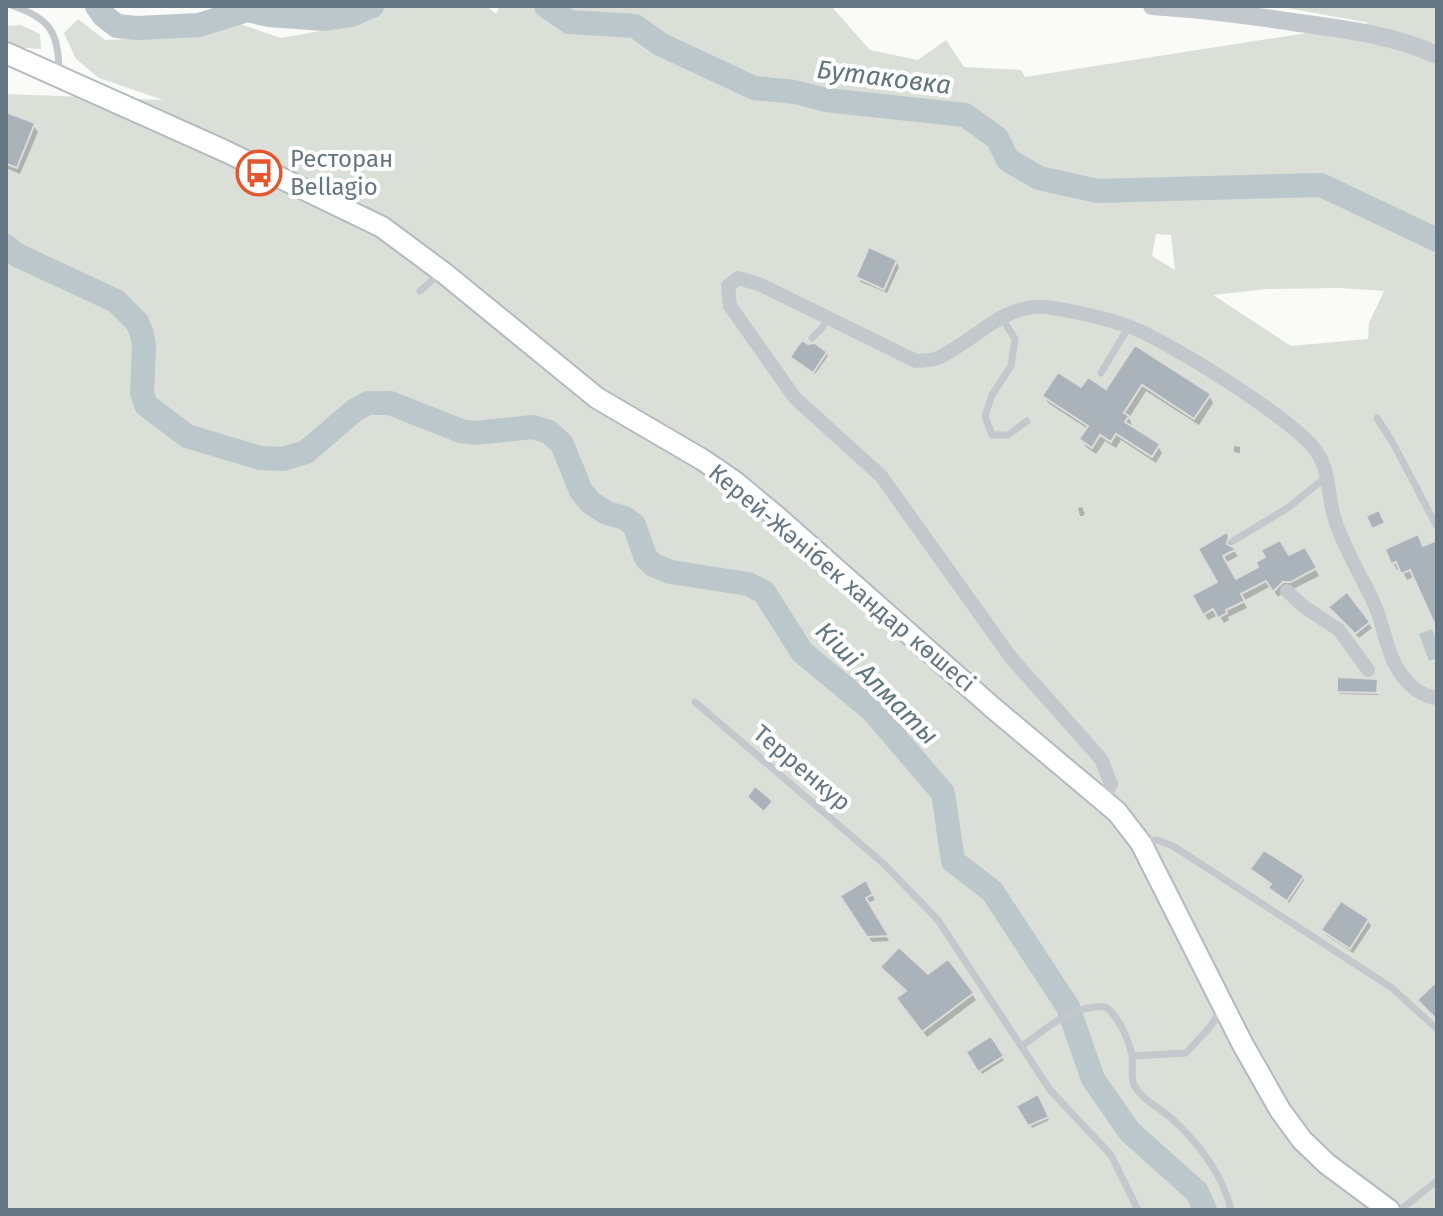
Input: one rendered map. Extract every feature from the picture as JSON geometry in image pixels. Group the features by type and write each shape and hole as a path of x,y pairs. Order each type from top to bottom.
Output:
{"main road":[{"name":"Керей-Жәнібек хандар көшесі","path":"6,53 225,151 382,227 597,398 645,424 735,482 1117,812 1141,843 1260,1077 1302,1140 1327,1164 1389,1210"}],"street":[{"path":"1152,6 1205,9 1359,31 1412,44 1437,55"},
{"path":"1103,799 1111,784 1101,759 1012,659 881,476 795,398 730,306 728,286 738,278 759,284 916,361 937,359 1001,317 1021,309 1046,307 1129,326 1160,341 1291,427 1315,448 1327,470 1335,523 1377,611 1397,668 1410,685 1427,697 1437,698"},
{"path":"1287,591 1303,606 1339,630 1368,670"}],"lane":[{"path":"13,6 39,15 49,26 59,55 59,78"},
{"path":"420,291 442,272"},
{"path":"1001,317 1015,339 1011,366 992,395 985,416 992,435 1008,435 1027,421"},
{"path":"812,338 827,318"},
{"path":"1101,373 1129,326"},
{"path":"1377,418 1437,527"},
{"path":"1233,541 1289,507 1327,476"},
{"name":"Терренкур","path":"695,702 884,864 938,920 1050,1090 1111,1155 1138,1210"},
{"path":"1141,843 1157,840 1173,846 1392,988 1437,1029"},
{"path":"1132,1056 1186,1053 1224,1006"},
{"path":"1022,1046 1083,1007 1106,1007 1113,1013 1132,1056 1133,1083 1144,1099 1171,1118 1213,1166 1228,1196 1231,1210"},
{"path":"1400,1210 1437,1181"}],"shaded area":[{"path":"386,6 486,6 496,14 500,6 831,6 870,50 918,60 946,40 964,67 1021,70 1025,77 1370,23 1276,6 1437,6 1437,1210 6,1210 6,94 163,100 99,78 76,59 64,33 78,19 105,40 178,37 240,24 281,38 349,26","holes":["1156,234 1171,235 1175,270 1152,256","1267,289 1384,291 1369,323 1368,339 1291,346 1213,295"]},
{"path":"21,25 40,34 41,49 17,47 6,41 6,26"},
{"path":"1432,629 1437,643 1437,658 1429,661 1419,634"}],"building":[{"path":"6,112 35,123 17,168 6,164"},
{"path":"869,247 897,260 884,290 856,277"},
{"path":"802,340 808,344 815,343 827,352 813,373 790,357"},
{"path":"1135,345 1211,394 1194,419 1142,385 1124,413 1129,416 1125,422 1160,444 1152,457 1116,434 1111,442 1100,435 1092,448 1079,439 1088,426 1042,396 1058,372 1081,387 1088,377 1106,389"},
{"path":"1379,510 1385,523 1372,529 1366,516"},
{"path":"1227,532 1227,544 1237,549 1223,556 1236,579 1258,567 1256,562 1265,557 1261,550 1280,540 1289,555 1305,547 1317,568 1291,582 1283,582 1273,592 1266,581 1241,594 1245,601 1226,610 1227,613 1218,618 1213,609 1203,615 1192,595 1217,582 1198,549"},
{"path":"1418,534 1423,546 1437,540 1437,630 1410,570 1401,574 1396,562 1391,564 1385,549"},
{"path":"1347,592 1370,622 1355,634 1328,607"},
{"path":"1337,677 1378,679 1377,693 1337,692"},
{"path":"755,786 773,801 764,812 747,797"},
{"path":"1264,850 1304,876 1287,901 1268,888 1271,884 1250,869"},
{"path":"866,880 873,894 866,898 889,936 867,937 840,896"},
{"path":"1341,901 1369,919 1350,949 1321,930"},
{"path":"899,947 928,974 948,959 974,993 922,1032 896,998 906,991 880,967"},
{"path":"1437,981 1437,1020 1417,1000"},
{"path":"991,1036 1004,1056 978,1072 966,1052"},
{"path":"1038,1094 1049,1117 1028,1126 1016,1106"}],"waterway":[{"name":"Бутаковка","path":"97,6 117,26 137,28 199,25 247,10 269,15 325,19 351,15 372,6"},
{"name":"Бутаковка","path":"546,6 569,22 635,26 660,44 754,88 795,92 826,100 965,115 997,138 1008,160 1039,178 1097,191 1321,185 1437,240"},
{"name":"Кіші Алматы","path":"6,246 17,255 116,301 137,322 144,347 142,393 146,405 187,436 260,458 283,459 306,452 355,410 368,403 390,403 461,431 474,433 533,427 549,432 562,444 581,491 591,503 634,525 646,558 653,565 671,572 748,584 764,592 802,652 872,710 943,793 953,861 992,891 1068,1007 1093,1079 1130,1132 1197,1192 1205,1210"}],"place":[{"name":"Ресторан Bellagio","path":"259,173"}]}
